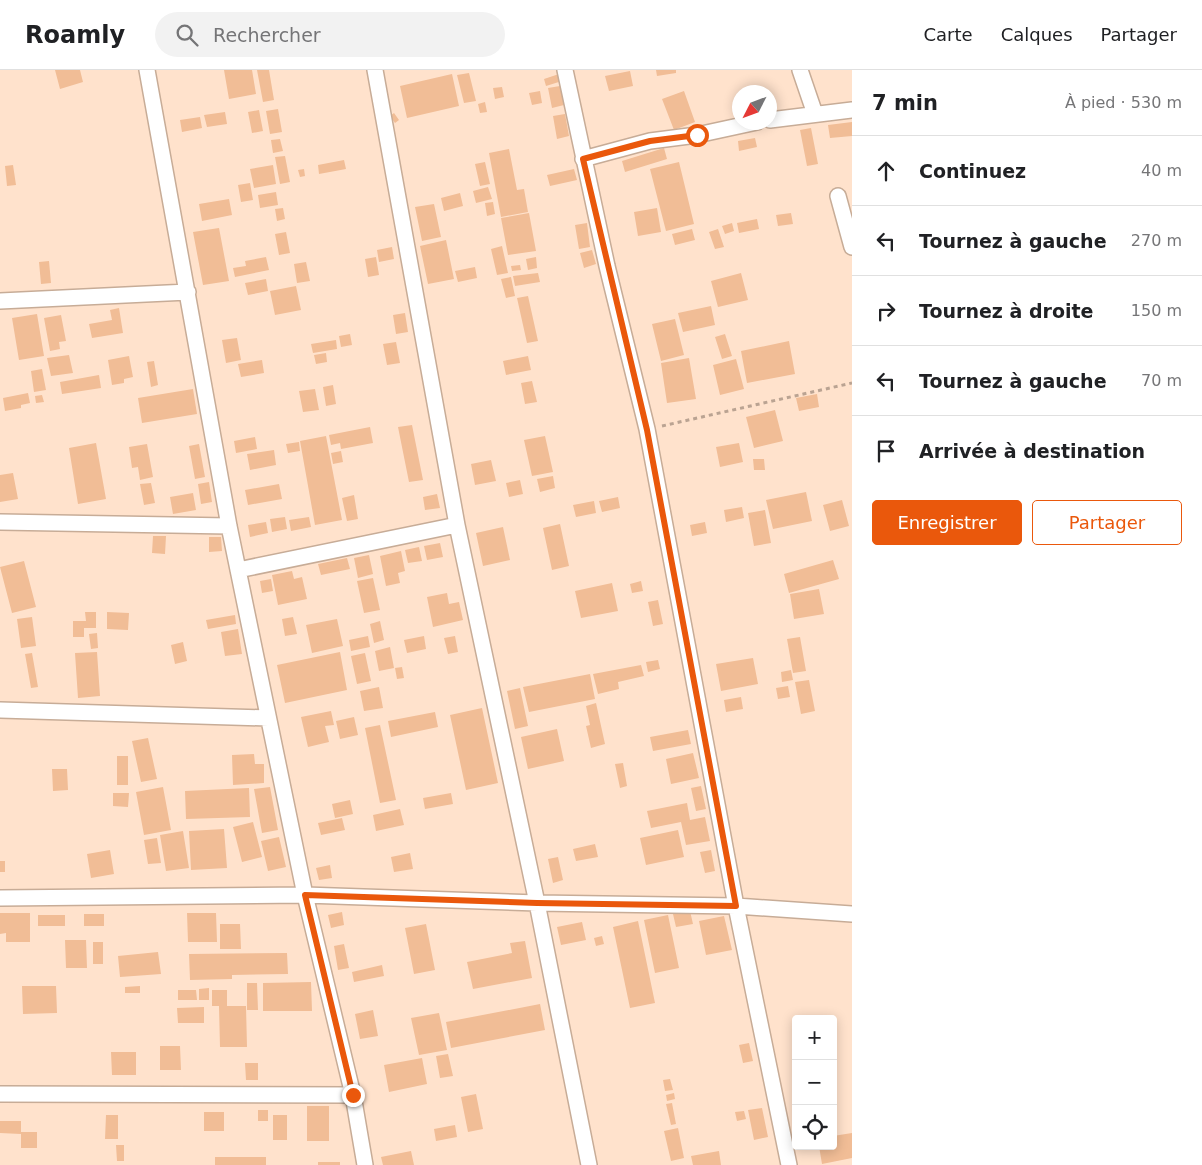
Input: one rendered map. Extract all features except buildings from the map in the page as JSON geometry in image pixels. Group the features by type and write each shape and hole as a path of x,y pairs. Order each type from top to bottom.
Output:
{"street":[{"path":"147,70 229,526 305,895 353,1095 365,1165"},
{"path":"374,70 456,525 537,903 589,1165"},
{"path":"565,70 583,159 647,430 736,906 789,1165"},
{"path":"800,70 815,114"},
{"path":"777,119 852,110"},
{"path":"583,159 650,141 697,135 732,127"},
{"path":"838,196 852,247"},
{"path":"0,301 188,292"},
{"path":"0,522 229,526"},
{"path":"238,570 456,525"},
{"path":"0,710 268,718"},
{"path":"0,898 305,895 537,903 736,906 852,914"},
{"path":"0,1094 353,1095"}],"path":[{"path":"647,430 852,383"}],"route":[{"path":"353,1095 305,895 537,903 736,906 647,430 583,159 650,141 697,135"}]}
